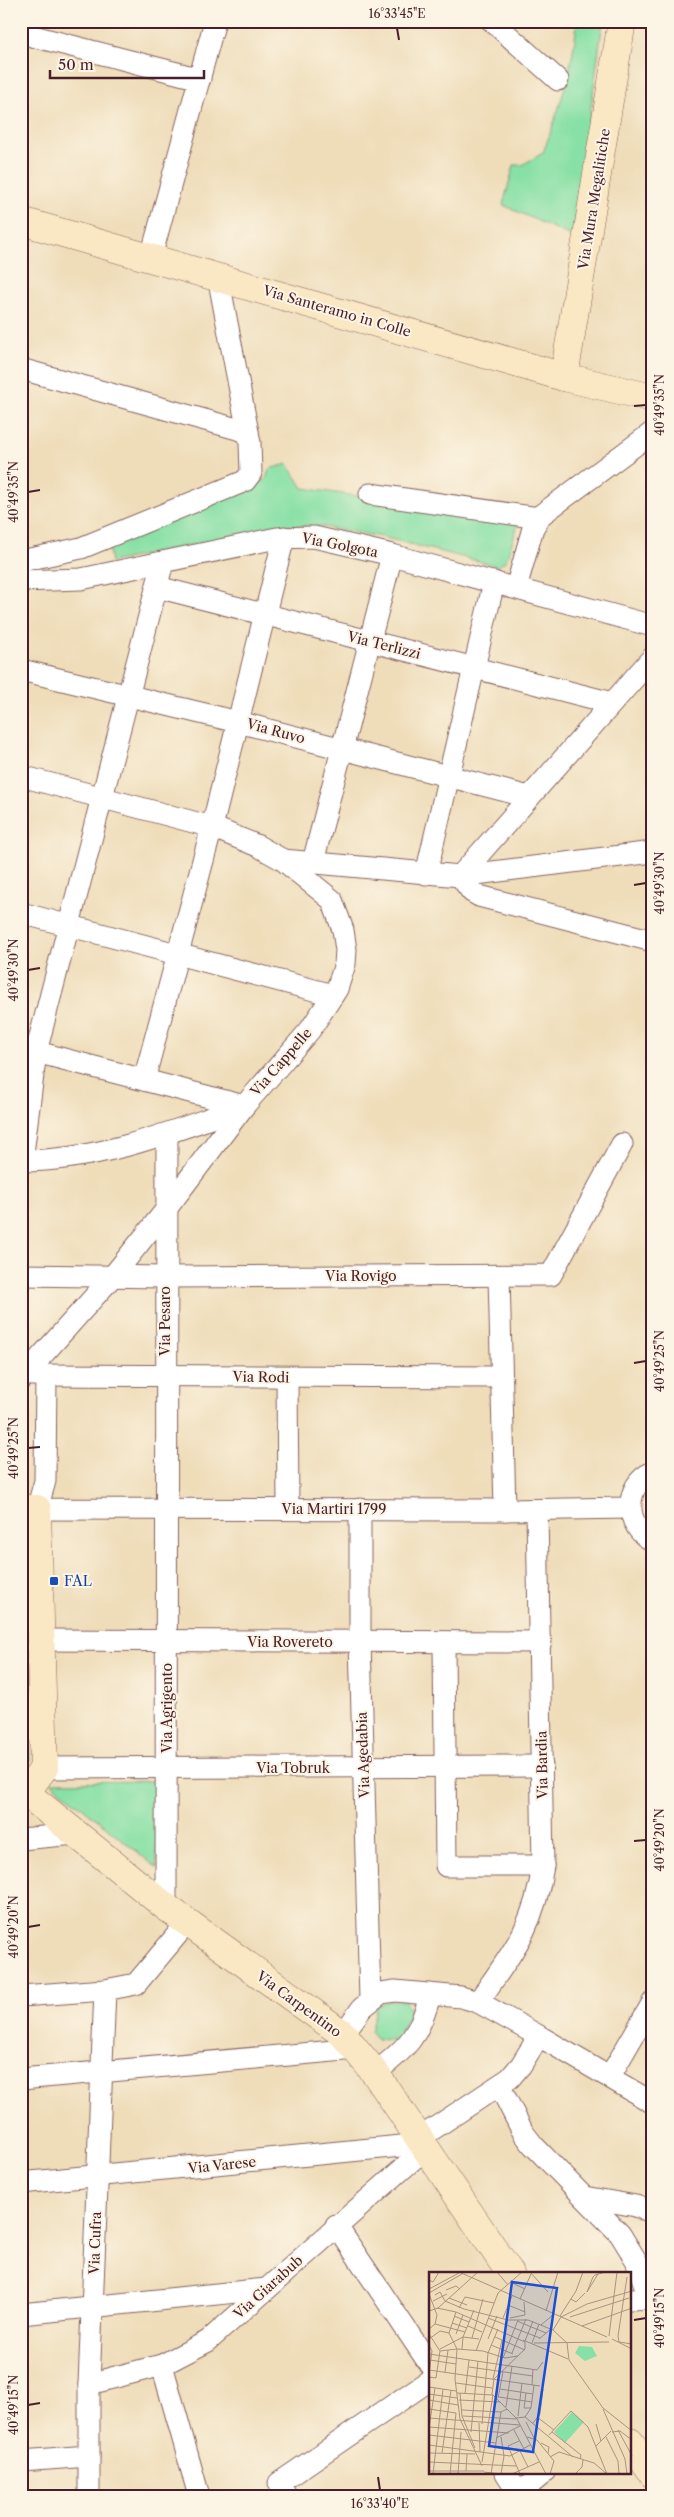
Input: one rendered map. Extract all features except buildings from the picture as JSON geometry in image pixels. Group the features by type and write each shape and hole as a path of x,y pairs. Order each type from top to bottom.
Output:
{"street":[{"path":"151,257 216,21"},
{"path":"492,21 558,80"},
{"name":"Via Mura Megalitiche","path":"564,377 622,21"},
{"path":"21,32 200,79"},
{"name":"Via Santeramo in Colle","path":"21,221 218,276 564,377 653,398"},
{"path":"21,561 81,548 245,480 251,473 252,462 248,432 218,276"},
{"path":"21,368 248,432"},
{"path":"516,588 533,528 539,518 653,432"},
{"path":"370,494 539,518"},
{"path":"144,1080 212,827 284,537"},
{"name":"Via Golgota","path":"21,581 81,579 284,537 314,537 392,555 653,626"},
{"path":"298,865 342,749 392,555"},
{"path":"22,1161 29,1050 70,925 163,562"},
{"path":"426,874 494,582"},
{"name":"Via Terlizzi","path":"157,587 612,703"},
{"path":"460,876 653,657"},
{"name":"Via Ruvo","path":"21,670 129,694 529,797"},
{"path":"21,776 212,827 298,865 460,876 653,852"},
{"name":"Via Cappelle","path":"22,1161 70,1157 134,1144 244,1106 310,1030 333,995 345,964 343,930 332,900 298,865"},
{"path":"460,876 472,892 479,896 653,941"},
{"path":"21,913 333,995"},
{"path":"24,1790 44,1768 39,1640 29,1509 45,1481 28,1376 166,1210 244,1106 29,1050"},
{"name":"Via Pesaro","path":"164,1508 166,1134"},
{"name":"Via Rovigo","path":"21,1275 165,1277 551,1275 622,1144"},
{"path":"499,1276 505,1510"},
{"name":"Via Rodi","path":"28,1376 501,1377"},
{"path":"287,1377 288,1509"},
{"path":"653,1472 638,1483 632,1495 630,1508 638,1530 653,1541"},
{"name":"Via Agrigento","path":"164,1508 167,1767 176,1915"},
{"name":"Via Martiri 1799","path":"29,1509 537,1510 630,1508"},
{"name":"Via Agedabia","path":"360,1509 360,1642 370,2000"},
{"name":"Via Bardia","path":"478,2002 527,1928 540,1891 543,1866 541,1642 537,1510"},
{"name":"Via Rovereto","path":"39,1640 541,1642"},
{"path":"444,1642 446,1866 543,1866"},
{"name":"Via Tobruk","path":"44,1768 542,1766"},
{"name":"Via Carpentino","path":"24,1790 75,1834 176,1915 349,2041 375,2074 509,2272"},
{"path":"21,1839 75,1834"},
{"path":"21,1996 105,1990 136,1984 176,1915"},
{"name":"Via Cufra","path":"89,2496 89,2384 105,1990"},
{"path":"21,2079 102,2072 349,2041 370,2000 381,1993 395,1991 461,1997 478,2002 610,2076 653,2103"},
{"path":"375,2074 398,2056 417,2034 430,1995"},
{"path":"610,2076 653,2002"},
{"name":"Via Varese","path":"21,2183 422,2144 500,2087 521,2065 539,2036"},
{"path":"500,2087 523,2132 533,2145 620,2234 636,2260 644,2298"},
{"name":"Via Giarabub","path":"89,2384 162,2364 208,2342 422,2144"},
{"path":"584,2197 636,2206 653,2213"},
{"path":"336,2225 429,2364"},
{"path":"21,2314 266,2289"},
{"path":"162,2364 199,2496"},
{"path":"282,2489 429,2381"},
{"path":"632,2445 653,2474"},
{"path":"21,2462 89,2456"},
{"path":"507,2474 518,2494 543,2474"}],"green space":[{"path":"577,21 603,21 573,237 503,205 514,165 522,165 543,153 564,88 572,55"},
{"path":"288,464 303,488 519,521 506,561 498,566 382,537 318,526 282,526 111,562 108,545 249,489 266,479 269,469"},
{"path":"21,1523 24,1523 30,1762 21,1762"},
{"path":"155,1781 157,1868 51,1782"},
{"path":"390,2000 405,2001 410,2011 401,2031 392,2040 377,2039 370,2031 377,2006"}],"place":[{"name":"FAL","path":"54,1581"}]}
